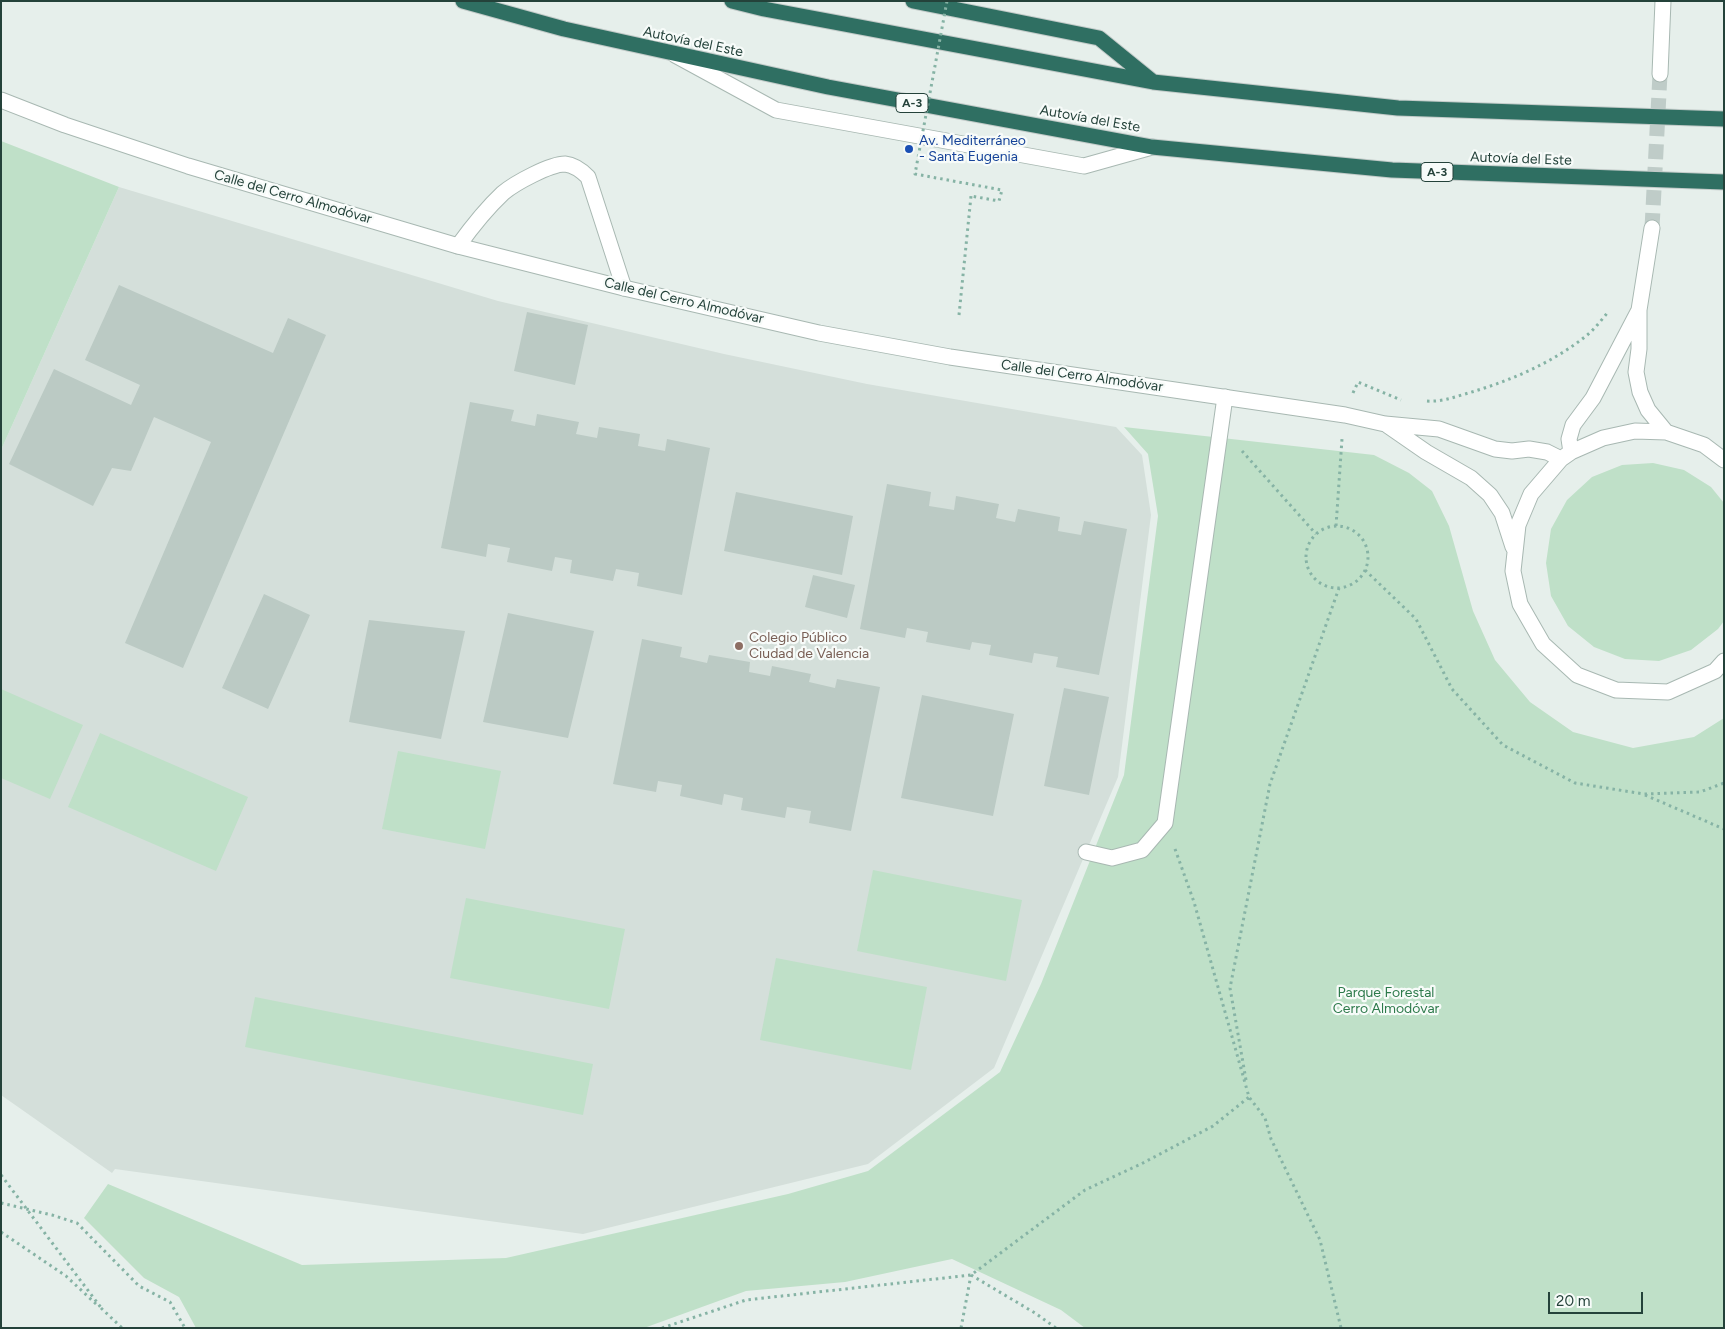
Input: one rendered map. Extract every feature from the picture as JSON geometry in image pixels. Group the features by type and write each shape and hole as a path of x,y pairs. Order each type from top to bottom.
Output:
{"highway":[{"name":"Autovía del Este","path":"463,1 564,30 828,87 1152,147 1392,170 1724,182"},
{"path":"732,1 764,9 1154,82 1398,108 1724,119"},
{"path":"913,1 1099,38 1154,82"}],"street":[{"path":"1660,74 1663,1"},
{"path":"673,54 776,110 1084,166 1152,147"},
{"name":"Calle del Cerro Almodóvar","path":"1,100 65,125 188,166 458,246 624,288 819,333 950,357 1345,415 1386,424 1439,428 1495,449 1538,451 1566,456"},
{"path":"458,246 469,231 504,193 545,168 566,164 578,168 588,177 624,288"},
{"path":"1652,228 1639,310 1639,349 1636,372 1640,392 1648,410 1666,432"},
{"path":"1566,456 1572,425 1582,415 1593,398 1639,310"},
{"path":"1086,852 1112,858 1142,850 1165,823 1225,397"},
{"name":"Calle del Cerro Almodóvar","path":"1386,424 1426,452 1471,478 1490,495 1502,513 1515,553"},
{"path":"1724,460 1704,445 1666,432 1635,431 1603,438 1566,456 1531,494 1518,526 1513,571 1520,604 1543,644 1577,674 1616,690 1668,692 1714,671 1724,661"}],"path":[{"path":"946,1 915,174 1002,190 999,201 971,196 959,315"},
{"path":"1418,401 1436,402 1484,388 1521,374 1553,359 1587,336 1610,310 1616,309"},
{"path":"1352,395 1358,382 1400,400 1409,400"},
{"path":"1336,526 1345,415"},
{"path":"1219,442 1234,442 1316,534"},
{"path":"1336,526 1346,527 1356,532 1363,539 1368,554 1365,570 1361,577 1338,588 1319,582 1311,573 1307,564 1307,553 1310,543 1316,534 1325,528 1336,526"},
{"path":"1365,570 1416,619 1452,689 1503,745 1575,783 1644,794 1700,792 1724,783"},
{"path":"1249,1098 1230,988 1270,784 1338,588"},
{"path":"1644,794 1724,829"},
{"path":"1165,823 1194,902 1249,1098 1265,1118 1271,1139 1320,1240 1341,1328"},
{"path":"662,1328 746,1300 971,1275 1085,1190 1142,1164 1213,1126 1249,1098"},
{"path":"1,1175 102,1310"},
{"path":"1,1204 27,1209 76,1223 139,1286 170,1302 185,1328"},
{"path":"1,1232 66,1276 122,1328"},
{"path":"961,1328 971,1275"},
{"path":"971,1275 1035,1313 1056,1328"}],"shaded area":[{"name":"Colegio Público Ciudad de Valencia","path":"119,187 498,301 724,354 867,384 1116,427 1142,455 1151,515 1118,777 994,1068 868,1164 583,1234 115,1169 112,1173 1,1095 1,450"}],"green space":[{"path":"1,141 119,187 1,450"},
{"name":"Parque Forestal Cerro Almodóvar","path":"1124,427 1374,455 1409,473 1432,491 1449,526 1473,611 1495,660 1530,702 1573,732 1633,748 1694,737 1724,718 1724,1328 1085,1328 1061,1310 952,1259 845,1282 746,1291 644,1328 196,1328 179,1297 144,1278 84,1218 108,1184 302,1265 506,1258 788,1194 868,1171 1000,1072 1041,984 1124,775 1158,516 1148,454"},
{"path":"1653,463 1684,470 1711,487 1724,503 1724,621 1718,629 1691,650 1659,661 1625,659 1594,647 1568,626 1551,596 1546,563 1551,529 1567,500 1592,477 1622,465"},
{"path":"1,689 83,725 50,799 1,778"},
{"path":"100,733 248,797 216,871 68,807"},
{"path":"398,751 501,771 485,849 382,829"},
{"path":"873,870 1022,900 1006,981 857,951"},
{"path":"466,898 625,929 609,1009 450,978"},
{"path":"776,958 927,987 911,1070 760,1040"},
{"path":"255,997 593,1064 583,1115 245,1047"}],"building":[{"path":"119,285 273,353 288,318 326,335 183,668 125,643 211,442 154,417 131,471 112,468 93,506 9,464 54,369 131,405 140,385 85,360"},
{"path":"527,312 588,325 575,385 514,371"},
{"path":"470,402 514,410 511,421 535,426 537,414 579,422 576,434 597,438 599,427 640,434 638,446 665,451 667,439 710,448 682,595 637,586 639,573 616,569 613,581 570,573 572,560 555,557 552,571 507,562 510,548 488,544 486,557 441,548"},
{"path":"887,484 931,492 929,506 954,510 956,496 999,504 996,518 1015,522 1018,509 1060,517 1058,531 1081,535 1084,521 1127,529 1099,675 1056,667 1058,657 1034,653 1032,663 989,655 991,645 972,642 970,650 926,642 928,632 907,628 905,638 860,629"},
{"path":"736,492 853,516 842,575 724,551"},
{"path":"813,575 855,585 847,618 805,607"},
{"path":"264,594 310,615 268,709 222,688"},
{"path":"508,613 594,631 568,738 483,722"},
{"path":"369,620 465,631 441,739 349,722"},
{"path":"642,639 682,647 680,657 707,663 709,655 750,662 749,672 770,676 772,666 811,674 809,682 835,688 837,679 880,687 851,831 809,823 811,811 787,807 785,818 741,810 743,798 724,794 722,805 680,796 682,785 658,781 656,792 613,784"},
{"path":"1064,688 1109,697 1089,795 1044,786"},
{"path":"922,695 1014,714 993,816 901,798"}],"tunnel":[{"path":"1652,228 1660,74"}],"place":[{"name":"Av. Mediterráneo - Santa Eugenia","path":"909,149"},
{"name":"Colegio Público Ciudad de Valencia","path":"739,646"}]}
